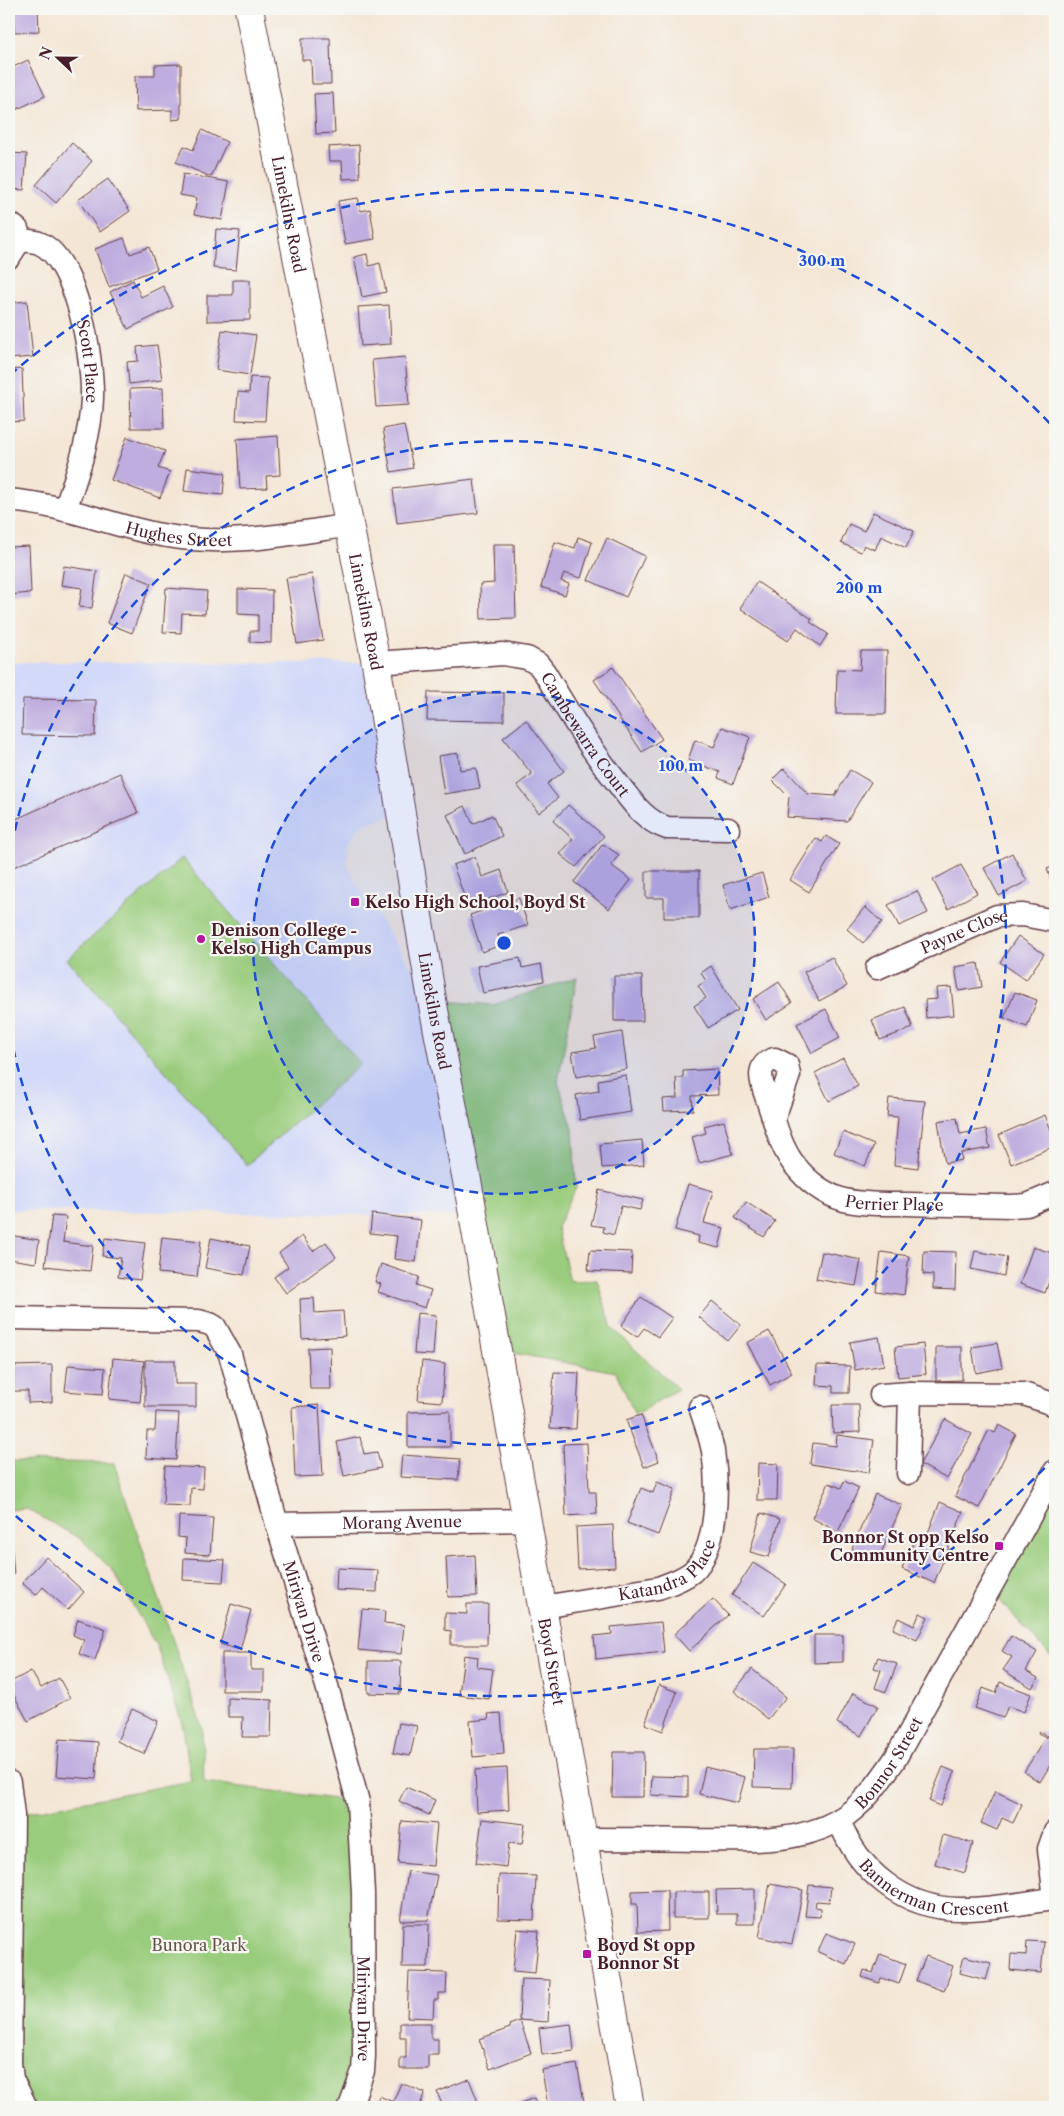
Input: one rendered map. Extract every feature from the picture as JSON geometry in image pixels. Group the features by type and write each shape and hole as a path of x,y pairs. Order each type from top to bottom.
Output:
{"main road":[{"name":"Limekilns Road","path":"249,9 376,663 432,1000 473,1216"},
{"name":"Boyd Street","path":"473,1216 584,1839 618,2048 630,2107"}],"street":[{"name":"Scott Place","path":"13,240 40,243 52,253 62,266 76,298 91,362 92,399 87,432 78,473 65,510"},
{"name":"Hughes Street","path":"9,500 65,510 134,530 195,539 224,541 263,538 350,525"},
{"name":"Cambewarra Court","path":"376,663 503,654 526,658 538,664 545,672 592,751 643,815 658,825 667,828 728,829"},
{"name":"Payne Close","path":"877,968 998,916 1009,914 1023,915 1055,921"},
{"name":"Perrier Place","path":"774,1118 785,1150 801,1173 828,1194 844,1200 880,1204 1011,1206 1027,1205 1055,1193"},
{"name":"Miriyan Drive","path":"9,1318 198,1321 215,1327 230,1354 277,1524 327,1686 358,1802 363,1893 364,2056 363,2071 350,2107"},
{"path":"881,1395 910,1393 1024,1394 1055,1405"},
{"path":"908,1473 910,1393"},
{"name":"Katandra Place","path":"543,1607 658,1588 674,1583 692,1572 705,1555 712,1534 714,1508 713,1453 700,1407"},
{"name":"Bonnor Street","path":"584,1839 766,1840 818,1829 839,1820 856,1808 873,1791 895,1758 1055,1471"},
{"name":"Morang Avenue","path":"277,1524 528,1520"},
{"path":"9,1782 13,1815 10,2063 12,2079 26,2107"},
{"name":"Bannerman Crescent","path":"839,1820 845,1836 870,1871 905,1896 923,1903 961,1910 1055,1899"},
{"path":"1055,1832 1049,1849 1055,1899"}],"shaded area":[{"name":"Denison College - Kelso High Campus","path":"9,662 376,663 402,812 360,827 349,842 346,861 354,879 432,1000 473,1216 9,1210"}],"green space":[{"path":"182,858 361,1064 247,1165 67,959"},
{"path":"577,977 558,1082 573,1129 576,1188 557,1227 570,1281 597,1280 612,1328 678,1389 635,1415 616,1372 502,1351 432,1000 493,1005"},
{"name":"Bunora Park","path":"9,1461 114,1463 202,1728 204,1782 358,1802 363,1893 350,2107 26,2107 19,2094 13,1815 191,1781 183,1727 157,1647 113,1571 81,1539 25,1508 9,1510"},
{"path":"1055,1471 1055,1661 990,1590"}],"building":[{"path":"13,9 38,9 39,31 14,32"},
{"path":"302,38 330,38 331,84 312,84 311,60 302,60"},
{"path":"28,60 45,96 9,113 9,69"},
{"path":"181,64 181,119 172,120 172,110 136,111 135,76 155,76 155,65"},
{"path":"333,93 335,133 316,134 314,94"},
{"path":"202,130 227,142 211,177 176,162 184,146 193,150"},
{"path":"72,143 92,161 56,203 36,185"},
{"path":"359,145 360,178 343,179 342,161 329,161 328,147"},
{"path":"9,153 27,154 24,190 9,189"},
{"path":"183,174 229,182 222,220 194,215 197,198 180,195"},
{"path":"108,179 130,211 100,232 78,200"},
{"path":"358,198 361,211 370,209 375,239 345,244 338,201"},
{"path":"216,229 240,231 236,270 213,268"},
{"path":"124,238 130,254 149,247 157,269 109,287 95,249"},
{"path":"367,254 369,266 380,263 386,292 362,297 354,257"},
{"path":"133,280 141,297 163,286 173,307 128,329 110,292"},
{"path":"233,280 250,280 250,320 207,321 207,295 233,295"},
{"path":"27,301 33,357 9,359 9,303"},
{"path":"389,305 391,344 361,346 358,307"},
{"path":"222,330 256,335 250,375 216,370"},
{"path":"157,345 162,380 129,384 127,362 138,361 137,347"},
{"path":"405,357 409,405 376,407 372,360"},
{"path":"22,369 24,421 9,422 9,370"},
{"path":"250,377 268,378 265,421 236,420 238,392 249,393"},
{"path":"163,388 164,428 131,428 130,389"},
{"path":"404,425 413,468 391,472 383,429"},
{"path":"278,436 280,475 266,476 267,488 240,489 237,439"},
{"path":"127,437 165,451 158,468 170,472 160,498 111,480"},
{"path":"187,468 225,473 223,495 184,491"},
{"path":"474,479 478,513 397,523 393,489"},
{"path":"873,512 914,531 906,548 881,536 875,550 864,545 861,552 841,543 849,524 864,531"},
{"path":"578,537 592,542 581,578 564,573 561,581 569,584 565,595 541,587 555,542 575,548"},
{"path":"607,538 645,556 626,597 588,580"},
{"path":"493,544 514,544 516,618 481,619 480,584 494,583"},
{"path":"29,546 31,593 9,595 9,547"},
{"path":"64,566 97,571 92,608 79,607 82,588 61,585"},
{"path":"126,573 151,583 132,633 107,623"},
{"path":"312,574 323,640 297,644 286,578"},
{"path":"757,582 812,619 810,622 828,634 820,646 797,628 788,641 740,608"},
{"path":"166,588 207,591 205,614 182,613 181,633 163,632"},
{"path":"238,589 272,590 271,643 250,642 250,631 258,631 258,615 238,614"},
{"path":"861,651 887,651 886,714 836,714 837,669 860,670"},
{"path":"613,667 662,739 642,752 594,680"},
{"path":"428,692 504,693 504,721 427,720"},
{"path":"23,699 96,700 95,736 22,735"},
{"path":"526,720 564,771 547,784 558,798 539,813 517,785 532,774 503,738"},
{"path":"722,727 750,737 733,784 718,778 720,772 688,760 695,740 714,747"},
{"path":"458,753 460,770 476,768 480,788 444,794 438,756"},
{"path":"784,768 808,794 835,796 850,770 871,782 847,821 787,817 789,797 772,780"},
{"path":"120,773 138,813 9,869 9,822"},
{"path":"568,805 604,836 576,867 560,854 573,839 553,821"},
{"path":"465,806 473,824 492,815 502,836 465,854 447,815"},
{"path":"826,836 839,844 809,892 790,880 816,838 822,842"},
{"path":"603,844 619,855 611,865 631,880 609,909 574,882"},
{"path":"1012,853 1027,881 999,896 984,868"},
{"path":"475,857 482,877 501,870 508,892 468,907 453,865"},
{"path":"961,865 977,893 948,909 933,880"},
{"path":"1055,866 1055,891 1047,869"},
{"path":"646,871 699,871 699,918 664,918 664,898 646,898"},
{"path":"762,873 769,897 730,910 723,885"},
{"path":"917,891 928,913 899,926 888,905"},
{"path":"519,898 528,925 498,935 501,945 482,952 470,915"},
{"path":"865,907 882,922 863,943 847,929"},
{"path":"1018,936 1044,954 1026,980 1000,962"},
{"path":"832,957 847,986 819,1001 804,972"},
{"path":"520,958 522,968 541,964 544,981 483,993 477,966"},
{"path":"978,963 982,987 959,991 955,967"},
{"path":"711,966 738,1010 708,1028 694,1006 706,998 698,986 706,981 701,973"},
{"path":"614,976 642,976 643,1021 614,1021"},
{"path":"779,982 792,1003 766,1020 753,999"},
{"path":"951,987 954,1015 926,1018 925,1000 937,999 936,988"},
{"path":"1015,992 1037,1000 1027,1027 1004,1018"},
{"path":"905,1007 913,1028 880,1040 872,1020"},
{"path":"826,1009 840,1038 812,1053 797,1024"},
{"path":"622,1032 627,1069 576,1077 572,1052 596,1048 594,1037"},
{"path":"843,1058 858,1086 829,1101 815,1073"},
{"path":"717,1069 718,1095 692,1096 693,1110 664,1111 663,1099 677,1098 676,1078 683,1078 683,1071"},
{"path":"626,1075 631,1112 580,1120 576,1095 599,1091 598,1080"},
{"path":"889,1098 925,1101 918,1168 894,1165 898,1117 887,1116"},
{"path":"1045,1115 1055,1140 1055,1146 1011,1164 999,1135"},
{"path":"957,1118 960,1134 986,1129 990,1148 961,1153 962,1160 945,1163 938,1121"},
{"path":"724,1121 733,1154 699,1163 692,1137 706,1133 704,1126"},
{"path":"843,1132 874,1145 865,1166 834,1153"},
{"path":"642,1140 644,1165 602,1168 600,1144"},
{"path":"688,1184 713,1191 704,1223 724,1228 719,1248 698,1243 699,1236 675,1230"},
{"path":"599,1190 643,1200 640,1210 621,1206 614,1235 603,1232 604,1227 591,1225"},
{"path":"746,1202 775,1221 764,1237 735,1218"},
{"path":"372,1214 421,1220 416,1262 394,1259 397,1236 370,1233"},
{"path":"52,1216 66,1217 63,1242 93,1246 90,1271 45,1266"},
{"path":"9,1235 39,1240 36,1263 9,1259"},
{"path":"302,1236 313,1251 326,1242 336,1257 286,1293 274,1277 288,1267 279,1253"},
{"path":"162,1237 201,1241 197,1277 158,1273"},
{"path":"105,1238 145,1243 140,1280 118,1277 121,1258 102,1256"},
{"path":"211,1238 250,1246 244,1275 205,1268"},
{"path":"1033,1247 1055,1254 1055,1264 1045,1293 1020,1284"},
{"path":"590,1250 632,1252 631,1273 588,1271"},
{"path":"924,1251 956,1252 955,1290 933,1289 933,1275 923,1274"},
{"path":"975,1251 1007,1257 1004,1276 971,1269"},
{"path":"822,1252 861,1260 856,1286 816,1279"},
{"path":"881,1252 909,1256 904,1295 876,1291"},
{"path":"381,1264 419,1277 416,1285 431,1290 425,1308 378,1292 381,1284 375,1282"},
{"path":"641,1297 672,1318 658,1337 644,1328 637,1337 621,1326"},
{"path":"314,1298 315,1313 343,1311 345,1336 302,1339 300,1299"},
{"path":"712,1301 741,1325 728,1341 699,1317"},
{"path":"417,1313 436,1315 433,1355 414,1354"},
{"path":"769,1331 792,1373 770,1385 747,1343"},
{"path":"879,1337 884,1365 855,1370 850,1342"},
{"path":"997,1343 1002,1368 976,1373 972,1347"},
{"path":"923,1344 926,1374 898,1377 895,1347"},
{"path":"330,1347 331,1389 310,1389 308,1348"},
{"path":"936,1347 962,1347 962,1380 936,1381"},
{"path":"113,1358 144,1361 140,1402 109,1399"},
{"path":"145,1360 175,1360 175,1384 196,1384 196,1407 145,1407"},
{"path":"422,1361 445,1364 442,1402 418,1400"},
{"path":"52,1365 52,1402 28,1403 28,1391 12,1391 11,1366"},
{"path":"68,1365 105,1368 103,1394 65,1391"},
{"path":"817,1365 850,1366 849,1393 833,1393 833,1386 816,1385"},
{"path":"554,1372 579,1373 576,1429 550,1428"},
{"path":"319,1405 323,1476 295,1477 292,1407"},
{"path":"832,1405 859,1405 860,1432 833,1433"},
{"path":"450,1411 450,1447 408,1447 408,1412"},
{"path":"156,1412 179,1413 176,1460 146,1458 147,1431 155,1431"},
{"path":"641,1415 659,1461 644,1467 626,1420"},
{"path":"945,1419 972,1434 947,1479 920,1464"},
{"path":"999,1425 1016,1434 979,1508 955,1496 989,1430 995,1433"},
{"path":"837,1435 874,1440 869,1473 810,1464 813,1443 836,1446"},
{"path":"360,1437 364,1454 377,1452 381,1468 344,1476 337,1442"},
{"path":"587,1443 589,1492 596,1492 597,1514 566,1516 563,1444"},
{"path":"402,1455 460,1459 458,1480 400,1477"},
{"path":"758,1463 778,1464 777,1500 757,1500"},
{"path":"165,1466 204,1468 203,1489 191,1488 190,1506 163,1505"},
{"path":"844,1481 859,1488 838,1532 812,1518 829,1483 841,1488"},
{"path":"657,1482 675,1489 658,1535 627,1523 641,1488 653,1493"},
{"path":"875,1494 902,1505 878,1560 852,1549"},
{"path":"940,1502 963,1512 934,1583 902,1569 917,1534 926,1538"},
{"path":"761,1513 780,1519 769,1557 750,1552"},
{"path":"179,1516 213,1518 210,1555 185,1553 186,1538 178,1537"},
{"path":"613,1525 615,1567 578,1569 576,1527"},
{"path":"9,1551 12,1551 14,1575 9,1575"},
{"path":"475,1555 477,1596 448,1597 446,1557"},
{"path":"46,1557 84,1592 68,1610 43,1587 36,1595 22,1583"},
{"path":"184,1558 225,1560 223,1582 183,1580"},
{"path":"753,1563 786,1584 764,1616 732,1595"},
{"path":"337,1568 378,1570 377,1592 336,1590"},
{"path":"713,1599 728,1615 689,1651 674,1634"},
{"path":"231,1604 251,1610 240,1650 220,1644"},
{"path":"467,1604 488,1604 487,1645 451,1645 451,1631 445,1630 445,1613 467,1614"},
{"path":"362,1609 385,1611 384,1623 404,1625 401,1654 358,1650"},
{"path":"920,1613 928,1617 917,1640 893,1629 898,1618 914,1626"},
{"path":"78,1619 106,1629 95,1660 79,1654 84,1640 73,1635"},
{"path":"661,1622 664,1652 596,1659 594,1636 612,1634 611,1627"},
{"path":"814,1635 843,1635 843,1662 814,1663"},
{"path":"1011,1636 1037,1652 1026,1671 1038,1678 1032,1688 1003,1670 1012,1657 1002,1651"},
{"path":"222,1653 251,1653 251,1670 264,1670 264,1691 222,1691"},
{"path":"464,1655 478,1657 477,1667 493,1669 489,1699 459,1695"},
{"path":"878,1657 897,1664 886,1692 875,1688 881,1670 874,1668"},
{"path":"368,1661 401,1661 400,1694 368,1693"},
{"path":"752,1669 786,1697 768,1719 734,1691"},
{"path":"31,1671 41,1688 59,1678 70,1698 28,1721 9,1683"},
{"path":"1000,1682 1031,1694 1024,1712 1008,1706 1003,1718 975,1708 983,1688 996,1693"},
{"path":"659,1685 677,1692 663,1731 645,1724"},
{"path":"853,1693 878,1706 861,1736 837,1723"},
{"path":"228,1698 272,1700 271,1737 242,1737 243,1717 228,1717"},
{"path":"132,1709 158,1721 144,1754 117,1741"},
{"path":"501,1713 504,1754 473,1757 470,1721 489,1719 488,1714"},
{"path":"399,1723 417,1726 410,1756 393,1753"},
{"path":"1039,1731 1055,1741 1055,1757 1040,1782 1024,1772 1046,1737 1038,1733"},
{"path":"59,1739 98,1742 96,1779 56,1776"},
{"path":"754,1749 793,1749 792,1788 753,1787"},
{"path":"613,1752 644,1752 643,1797 612,1797"},
{"path":"705,1767 745,1777 738,1803 699,1794"},
{"path":"943,1767 955,1772 941,1806 929,1801"},
{"path":"507,1768 509,1810 477,1812 475,1770"},
{"path":"652,1776 688,1777 688,1797 651,1795"},
{"path":"406,1787 435,1800 429,1815 399,1801"},
{"path":"995,1791 1022,1804 1013,1823 1002,1818 997,1830 981,1823"},
{"path":"482,1819 525,1824 522,1844 509,1843 506,1867 476,1863"},
{"path":"402,1821 437,1824 433,1866 398,1863"},
{"path":"943,1835 973,1843 965,1873 935,1864"},
{"path":"408,1871 437,1875 428,1920 400,1921"},
{"path":"499,1875 536,1876 534,1920 498,1919"},
{"path":"770,1884 803,1890 792,1944 759,1937"},
{"path":"809,1885 831,1887 829,1902 816,1901 815,1907 821,1908 820,1917 805,1916"},
{"path":"755,1889 755,1924 737,1924 737,1914 717,1914 716,1890"},
{"path":"667,1890 668,1931 638,1932 637,1904 632,1904 632,1891"},
{"path":"673,1892 709,1892 709,1918 673,1918"},
{"path":"403,1924 429,1924 428,1967 402,1967"},
{"path":"517,1929 539,1931 535,1973 513,1971"},
{"path":"826,1933 855,1944 846,1964 818,1952"},
{"path":"1027,1941 1044,1942 1041,1973 1010,1970 1011,1954 1026,1955"},
{"path":"880,1954 906,1964 899,1984 881,1978 879,1983 862,1977 864,1970 873,1973"},
{"path":"926,1956 953,1966 944,1991 916,1981"},
{"path":"964,1956 991,1963 986,1980 960,1973"},
{"path":"409,1972 447,1973 446,1993 438,1993 438,2000 434,2000 433,2018 407,2017"},
{"path":"521,1979 550,1980 548,2022 519,2020"},
{"path":"520,2021 531,2053 490,2069 479,2039 510,2028 509,2025"},
{"path":"400,2023 431,2023 431,2039 438,2039 438,2055 428,2055 428,2069 400,2069 400,2058 406,2058 406,2037 400,2037"},
{"path":"571,2024 574,2051 542,2055 539,2028"},
{"path":"577,2064 585,2107 548,2107 542,2070"},
{"path":"469,2079 480,2107 443,2107 437,2092"},
{"path":"401,2083 425,2093 419,2107 381,2107 376,2105 379,2096 393,2102"},
{"path":"534,2098 538,2107 510,2107"}],"place":[{"name":"Kelso High School, Boyd St","path":"355,902"},
{"name":"Denison College - Kelso High Campus","path":"201,939"},
{"name":"Bonnor St opp Kelso Community Centre","path":"999,1546"},
{"name":"Boyd St opp Bonnor St","path":"587,1954"}]}
